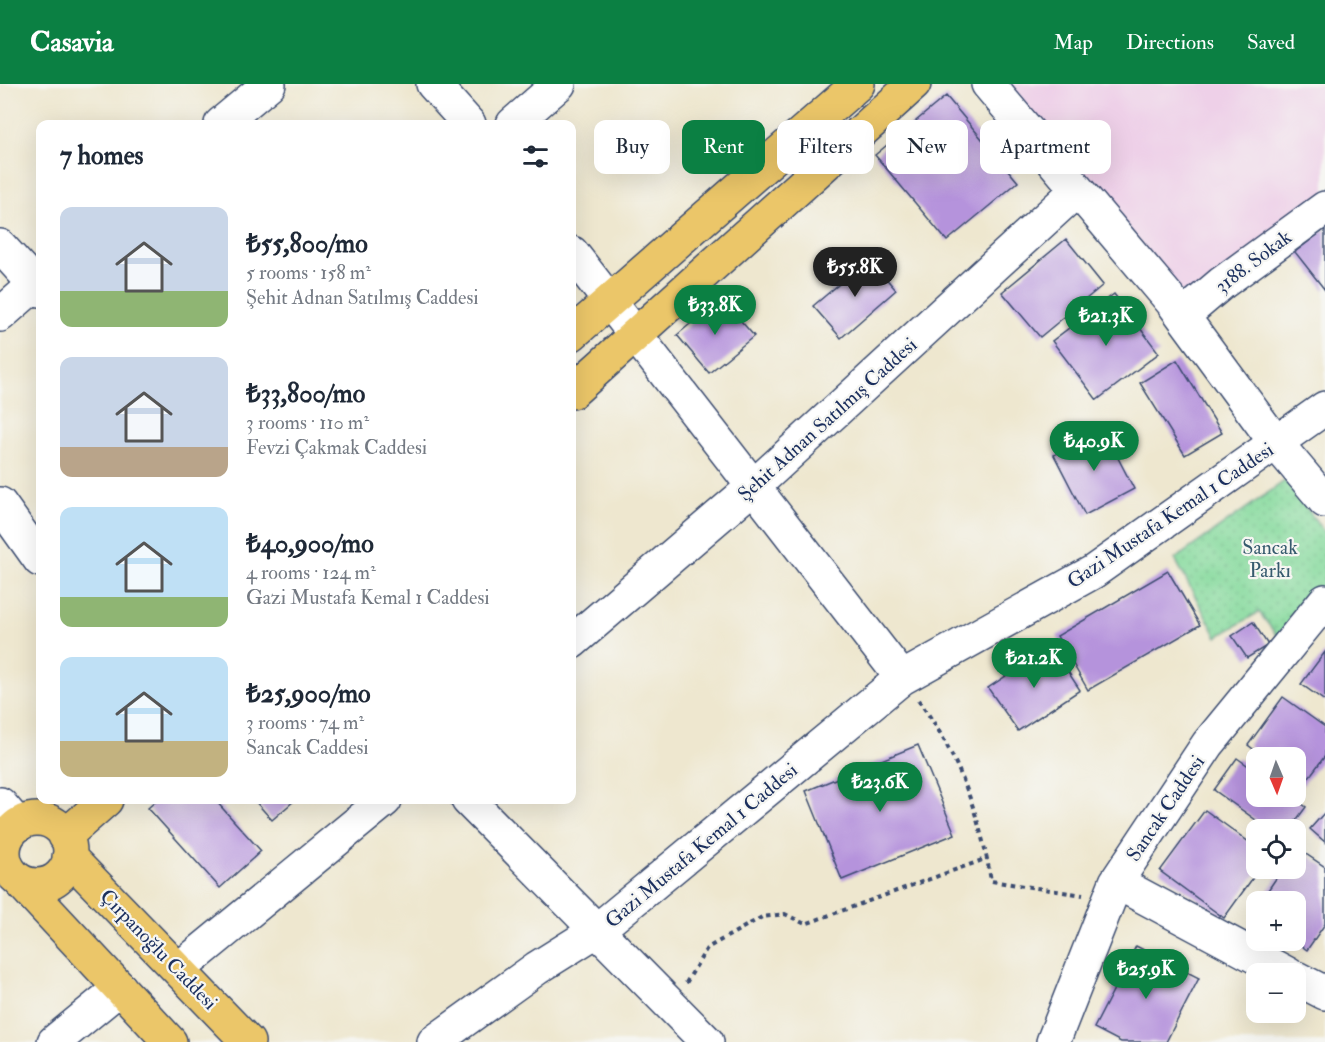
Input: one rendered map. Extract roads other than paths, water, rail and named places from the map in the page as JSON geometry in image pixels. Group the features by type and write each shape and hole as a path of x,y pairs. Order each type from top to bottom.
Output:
{"main road":[{"path":"576,330 858,84"},
{"path":"576,388 914,84"},
{"path":"15,816 45,804"},
{"path":"10,878 40,885 51,882 66,867 67,846 103,804"},
{"path":"15,816 49,822 67,846"},
{"path":"15,816 3,853 10,878 120,988 170,1042"},
{"name":"Çırpanoğlu Caddesi","path":"67,846 249,1042"}],"street":[{"path":"226,120 268,84"},
{"path":"434,84 466,120"},
{"path":"518,120 560,84"},
{"path":"988,84 1183,316 1276,443 1325,501"},
{"name":"Şehit Adnan Satılmış Caddesi","path":"576,639 753,487 1077,190"},
{"name":"3188. Sokak","path":"1183,316 1222,283 1325,208"},
{"path":"0,246 36,282"},
{"path":"576,258 902,678"},
{"path":"0,315 36,287"},
{"name":"Gazi Mustafa Kemal 1 Caddesi","path":"434,1042 537,968 596,932 902,678 1093,572 1325,408"},
{"path":"0,504 36,554"},
{"name":"Sancak Caddesi","path":"1053,1042 1112,890 1208,744 1325,601"},
{"path":"179,969 380,804"},
{"path":"472,804 707,1042"},
{"path":"1112,890 1309,978"},
{"path":"54,1042 120,988"}],"park label":[{"name":"Sancak Parkı","path":"1270,558"}]}
